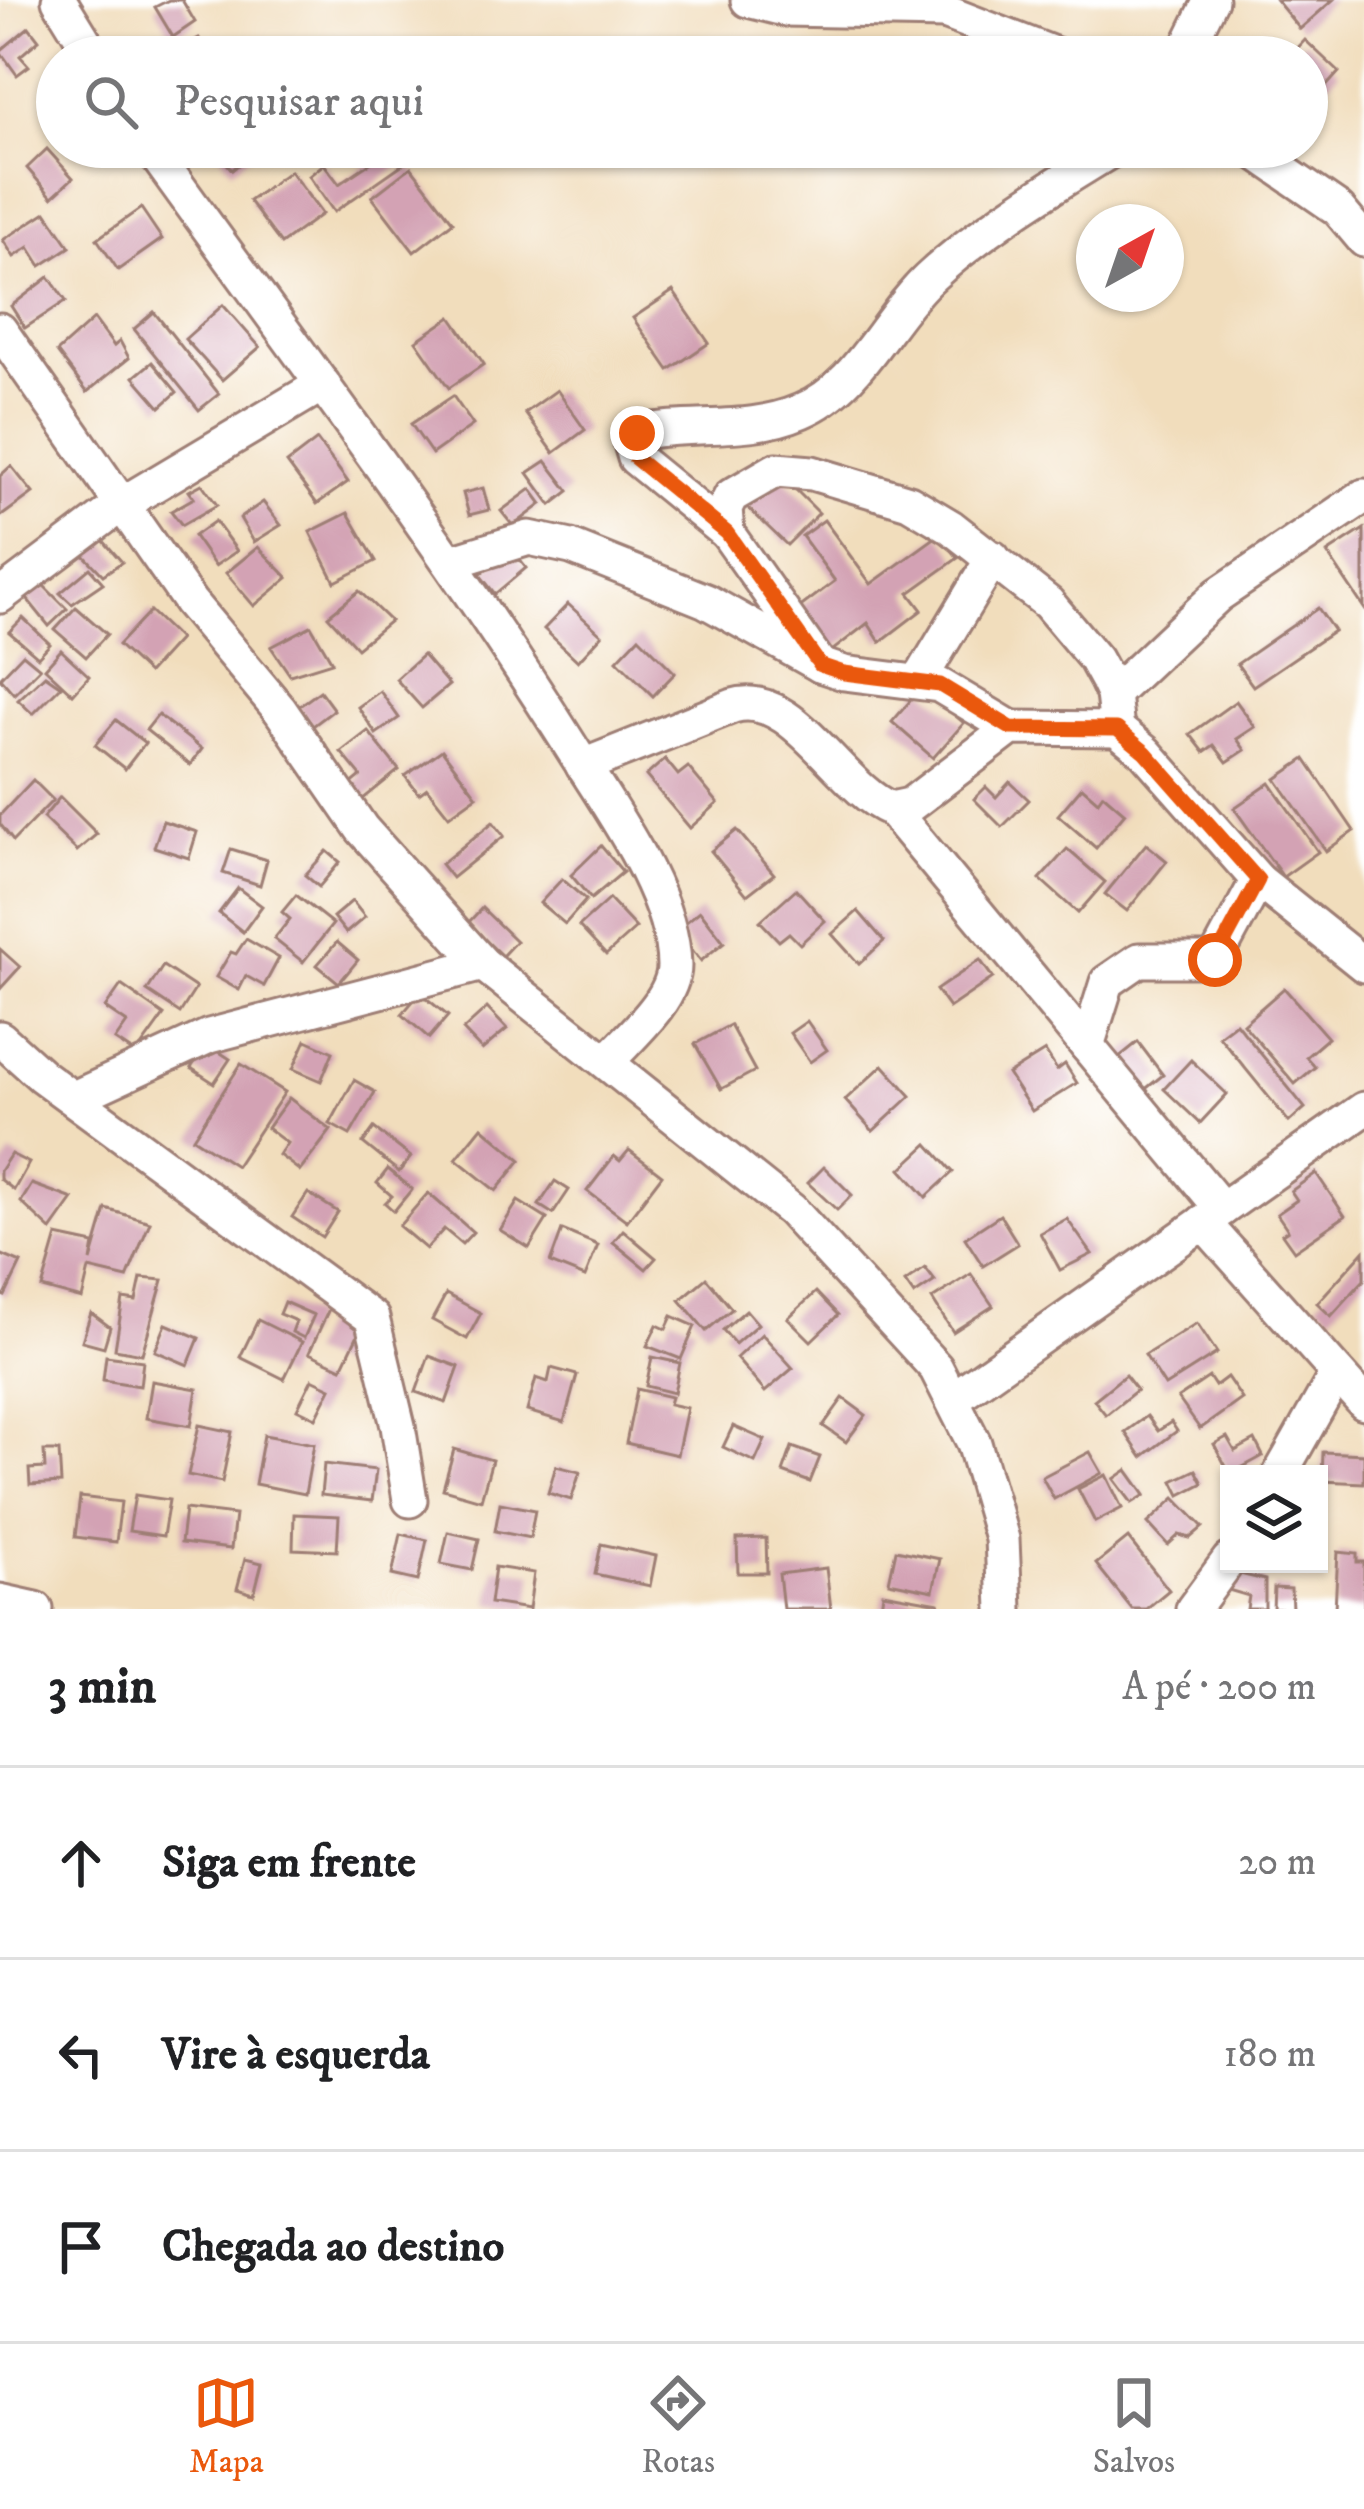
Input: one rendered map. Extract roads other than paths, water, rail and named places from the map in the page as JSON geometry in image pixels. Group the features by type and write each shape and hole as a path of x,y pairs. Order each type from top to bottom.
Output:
{"street":[{"path":"59,0 81,36"},
{"path":"748,0 784,10 938,6 1010,36"},
{"path":"1193,36 1211,0"},
{"path":"164,168 451,562 583,766 659,899 674,971 663,997 608,1061"},
{"path":"820,665 727,533 635,458 631,444 637,433 685,426 747,427 801,411 831,394 925,281 1086,168"},
{"path":"1279,168 1338,208 1364,240"},
{"path":"0,330 190,602 280,710 362,829 482,964 791,1210 936,1368 974,1443 1002,1539 1005,1609"},
{"path":"0,596 122,504 322,384"},
{"path":"727,533 725,508 731,496 776,470 812,473 909,502 993,558 1048,603 1095,659 1113,694 1117,729"},
{"path":"1113,694 1218,595 1364,496"},
{"path":"451,562 529,538 572,547 706,601 820,665 844,673 940,685 1011,728 1117,729 1145,752 1258,880 1364,964"},
{"path":"919,681 993,558"},
{"path":"583,766 733,706 767,704 872,801 891,808 910,805 1011,728"},
{"path":"891,808 1087,1046 1212,1216 1364,1403"},
{"path":"1087,1046 1107,982 1139,960 1215,960 1258,880"},
{"path":"74,1098 209,1036 482,964"},
{"path":"0,1038 372,1318 410,1500"},
{"path":"954,1398 1364,1109"},
{"path":"1285,1465 1337,1373"},
{"path":"1193,1609 1220,1572"}]}
